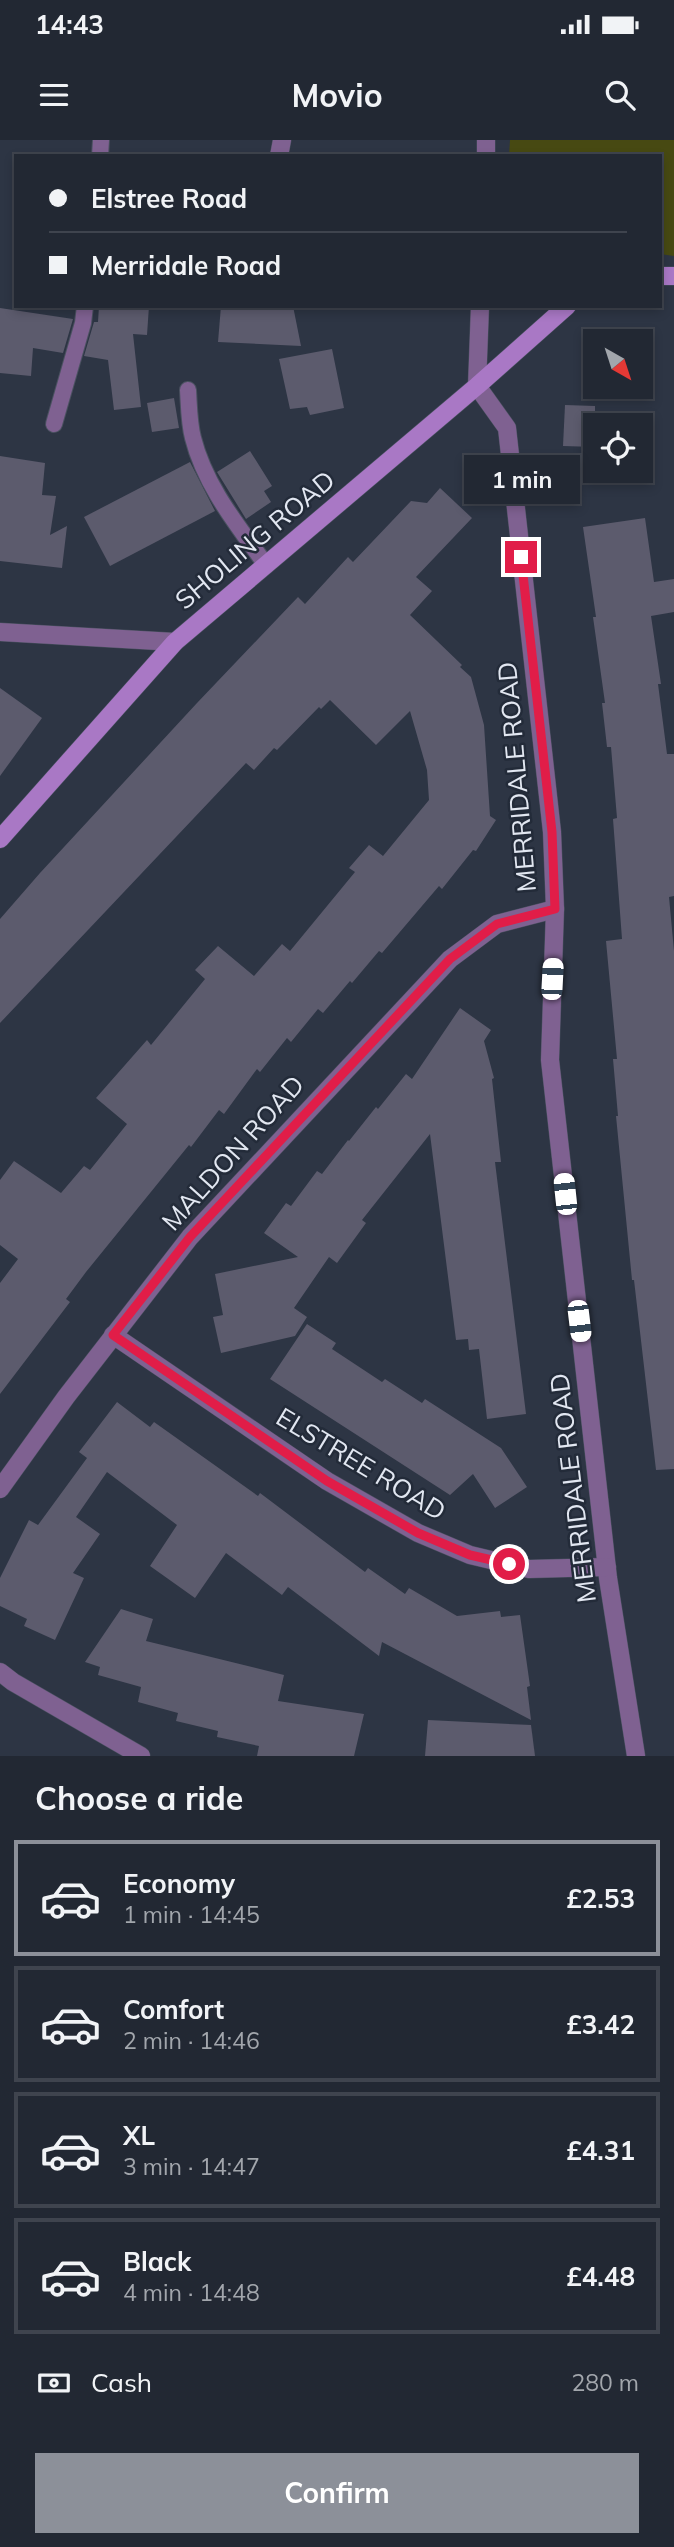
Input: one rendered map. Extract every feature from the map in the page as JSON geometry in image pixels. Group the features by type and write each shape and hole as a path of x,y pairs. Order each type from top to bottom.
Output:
{"street":[{"path":"477,386 480,308"},
{"name":"SHOLING ROAD","path":"0,839 175,642 477,386 565,308"},
{"name":"MERRIDALE ROAD","path":"477,386 507,428 552,832 555,909 549,1052 607,1567 636,1756"},
{"path":"0,632 175,642"},
{"name":"MALDON ROAD","path":"0,1489 113,1335 190,1237 450,959 497,924 555,909"},
{"name":"ELSTREE ROAD","path":"113,1335 327,1481 418,1533 470,1555 529,1569 607,1567"},
{"path":"0,1672 141,1756"}],"lane":[{"path":"54,424 83,323 85,308"},
{"path":"188,390 193,438 207,476 232,518 266,565"}],"shaded area":[{"path":"510,140 674,140 674,256 662,254 662,154 509,154"}],"building":[{"path":"0,308 73,319 63,353 33,348 31,376 0,373"},
{"path":"99,308 149,308 147,335 133,334 141,407 114,410 108,360 84,356 94,322 98,322"},
{"path":"221,308 293,308 301,346 218,342"},
{"path":"332,349 344,408 310,415 307,407 290,409 279,359"},
{"path":"174,398 179,428 152,432 147,403"},
{"path":"565,405 595,406 595,413 583,413 583,447 563,446"},
{"path":"250,451 272,486 264,491 271,502 246,519 217,472"},
{"path":"0,456 45,463 42,495 56,496 50,535 67,526 62,568 0,561"},
{"path":"190,462 215,511 110,566 84,517"},
{"path":"440,488 472,518 416,577 432,591 410,615 471,677 484,725 490,816 496,820 476,851 473,850 442,889 439,886 382,953 379,951 323,1013 318,1009 291,1042 287,1038 260,1072 257,1069 224,1114 219,1110 86,1272 66,1299 70,1302 0,1394 0,1283 18,1259 0,1245 0,1180 14,1161 61,1193 84,1166 90,1170 127,1124 96,1098 147,1040 151,1045 205,979 195,970 218,946 254,976 282,944 290,951 355,872 349,868 369,845 383,856 429,800 427,770 410,711 376,745 330,700 321,709 319,707 254,770 246,763 0,1023 0,919 197,703 298,597 305,604 348,557 353,562 411,501 427,503"},
{"path":"645,518 654,582 674,579 674,612 651,616 661,684 658,684 667,754 674,754 674,896 669,897 674,951 674,1469 656,1470 632,1280 616,1116 613,1059 617,1059 606,941 622,939 613,819 617,818 611,747 607,747 602,703 605,703 593,617 596,617 583,527"},
{"path":"0,688 42,718 0,776"},
{"path":"460,1008 491,1030 484,1041 494,1078 501,1162 495,1162 526,1414 487,1419 479,1349 469,1350 468,1339 456,1340 430,1134 362,1220 366,1223 337,1263 329,1257 294,1308 307,1317 295,1336 221,1353 213,1317 223,1315 215,1274 298,1257 264,1233 286,1203 291,1206 317,1171 322,1174 406,1074 412,1079"},
{"path":"307,1324 336,1343 332,1349 382,1382 385,1379 422,1403 425,1399 501,1448 527,1487 495,1508 473,1474 450,1495 270,1379"},
{"path":"117,1402 150,1427 154,1422 258,1496 260,1493 365,1572 368,1568 405,1594 409,1588 457,1616 500,1611 501,1617 520,1615 530,1686 527,1687 531,1720 382,1642 379,1656 288,1587 282,1595 226,1553 195,1598 150,1566 177,1525 107,1472 76,1517 100,1534 73,1573 84,1578 55,1640 24,1626 27,1619 0,1606 0,1578 29,1520 38,1525 87,1458 79,1452"},
{"path":"121,1609 153,1619 146,1641 284,1675 278,1701 364,1714 354,1756 257,1756 259,1746 217,1737 218,1731 176,1721 178,1713 138,1702 141,1687 98,1675 100,1667 85,1662"},
{"path":"428,1720 531,1725 535,1756 425,1756"}],"route":[{"path":"509,1564 470,1555 418,1533 327,1481 113,1335 190,1237 450,959 497,924 555,909 552,832 521,557"}]}
